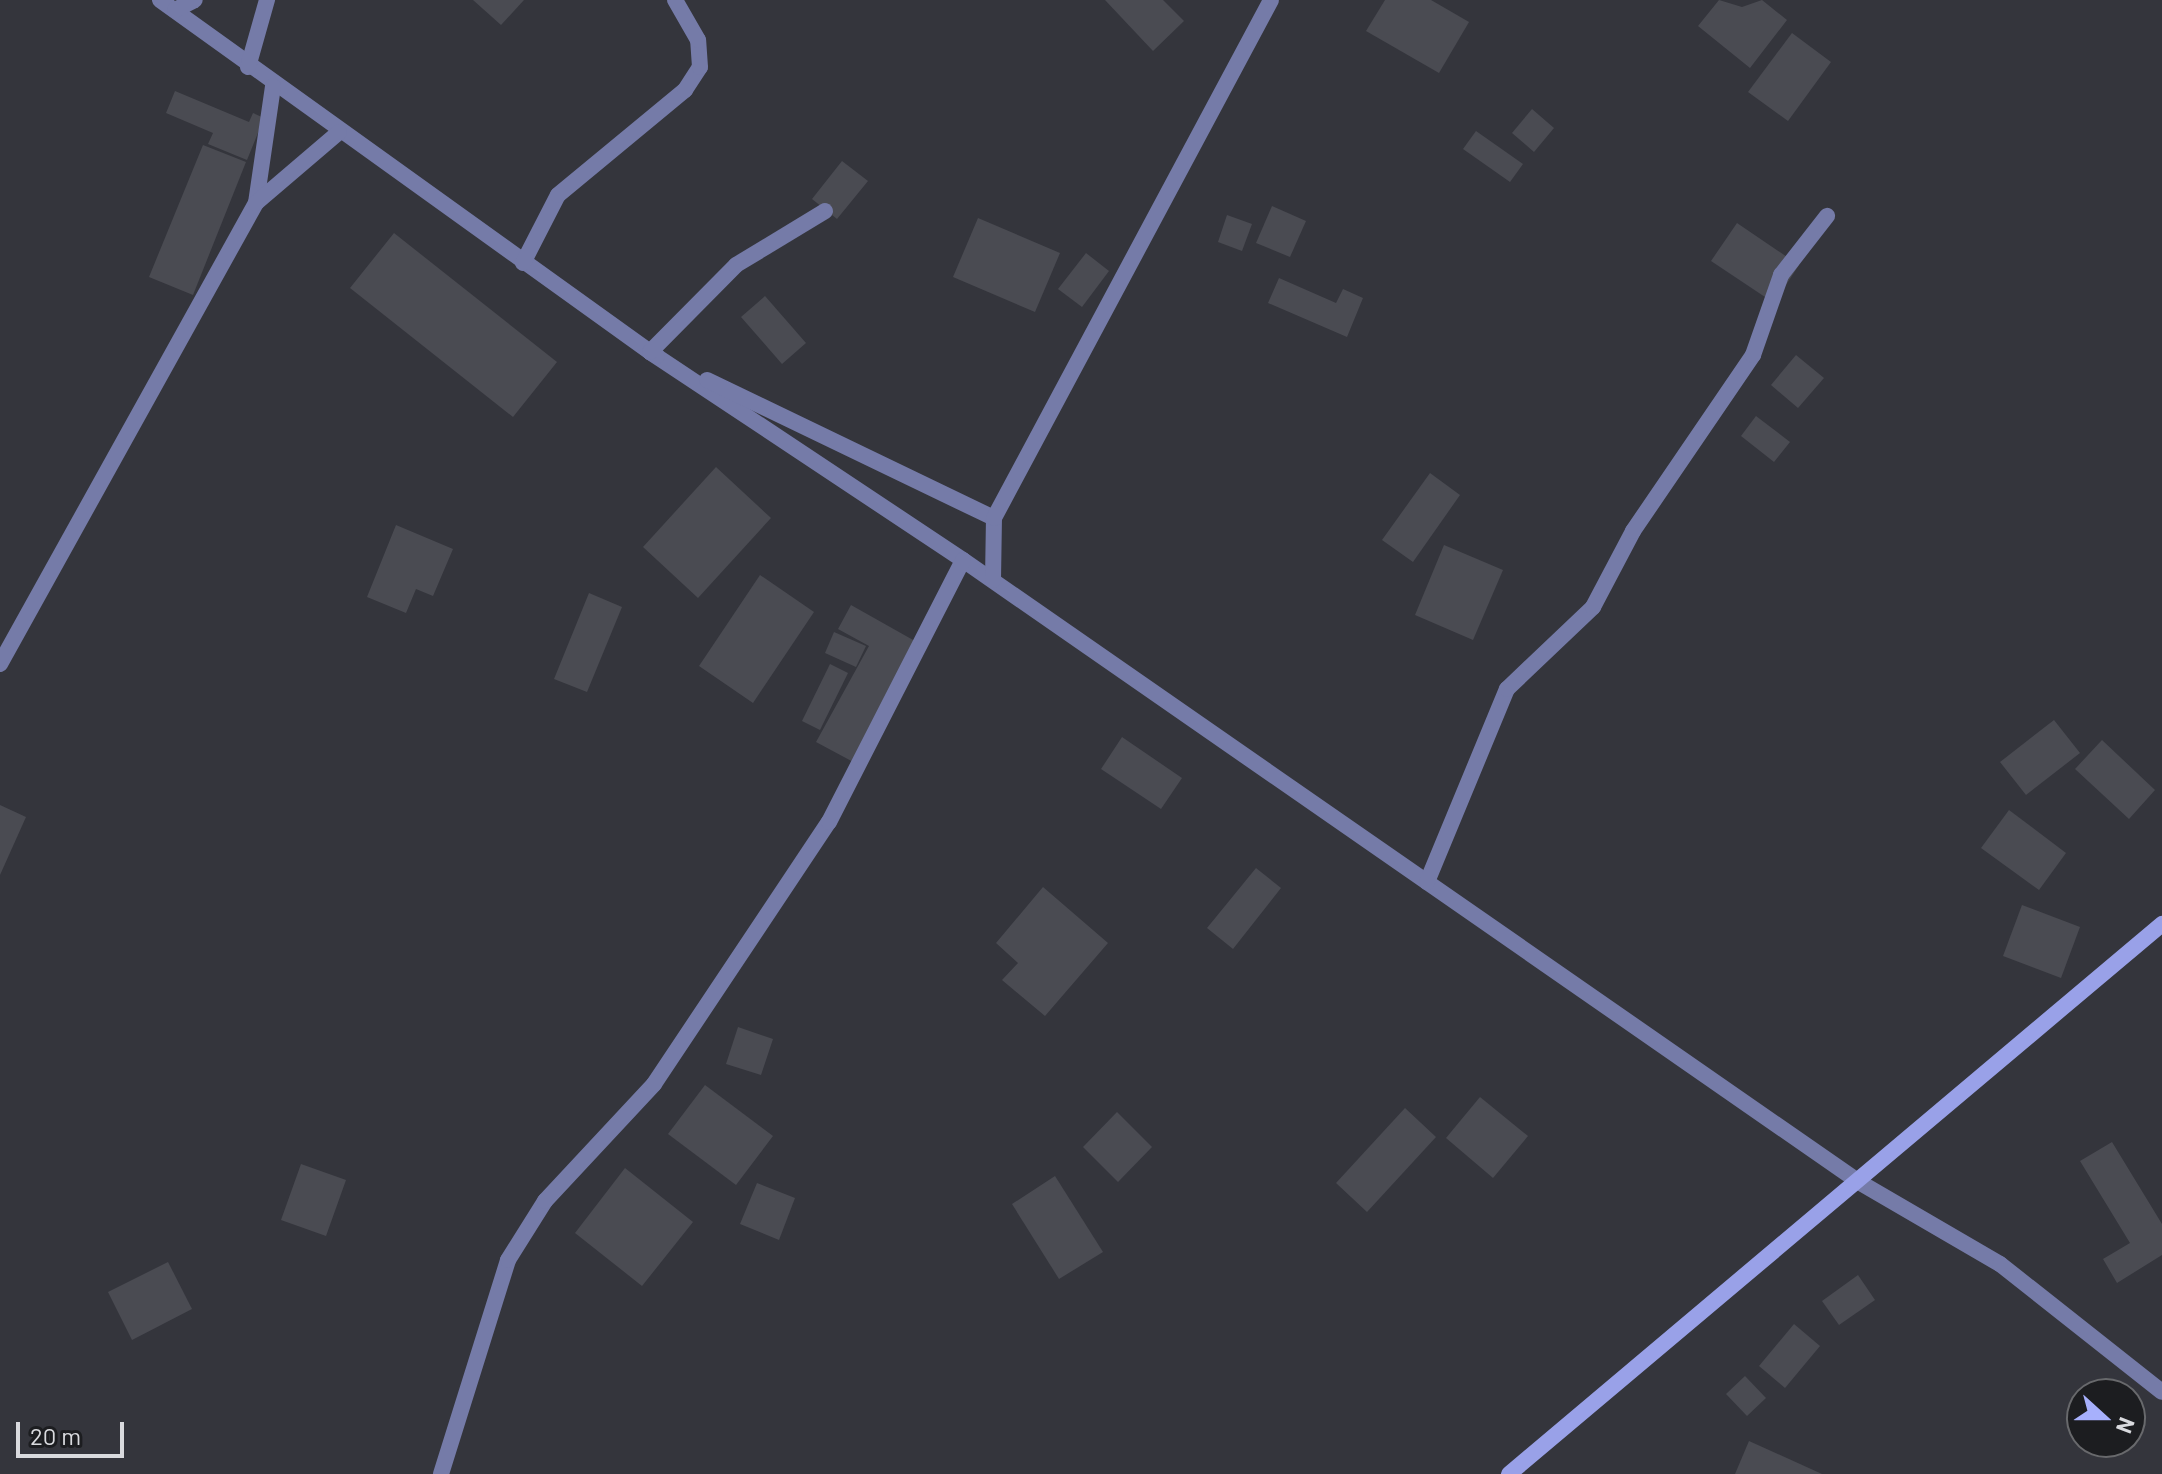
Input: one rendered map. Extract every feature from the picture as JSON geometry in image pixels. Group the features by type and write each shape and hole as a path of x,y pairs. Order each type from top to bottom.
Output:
{"street":[{"path":"160,0 273,86 650,352 993,580 1859,1182 2000,1264 2162,1392"},
{"path":"175,10 195,0"},
{"path":"248,67 267,0"},
{"path":"523,263 558,195 685,90 700,67 698,40 675,0"},
{"path":"993,580 994,518 1271,0"},
{"path":"256,203 273,86"},
{"path":"0,664 256,203 339,132"},
{"path":"650,352 736,265 825,211"},
{"path":"1427,882 1507,689 1593,607 1633,531 1753,355 1781,275 1827,216"},
{"path":"650,352 994,518"},
{"path":"441,1474 508,1260 545,1201 654,1084 829,822 963,560"},
{"path":"1509,1474 2162,924"}],"building":[{"path":"473,0 524,0 501,25"},
{"path":"1105,0 1163,0 1184,21 1153,51"},
{"path":"1385,0 1431,0 1469,22 1439,73 1366,31"},
{"path":"1719,0 1742,7 1762,0 1787,20 1750,68 1698,26"},
{"path":"1792,33 1831,62 1788,121 1748,92"},
{"path":"175,91 249,122 253,113 264,118 247,160 208,144 213,133 166,113"},
{"path":"1532,109 1554,128 1534,152 1512,133"},
{"path":"1476,131 1523,164 1510,182 1463,149"},
{"path":"203,145 246,162 193,295 149,277"},
{"path":"842,161 868,181 837,219 812,199"},
{"path":"1272,206 1306,221 1290,257 1256,243"},
{"path":"1227,215 1252,224 1242,251 1218,242"},
{"path":"978,218 1060,253 1035,312 953,277"},
{"path":"1737,223 1799,265 1774,303 1711,261"},
{"path":"394,233 557,362 513,417 350,288"},
{"path":"1086,253 1109,271 1082,307 1058,289"},
{"path":"1279,278 1336,303 1343,289 1363,298 1347,337 1268,303"},
{"path":"765,296 806,343 782,364 741,317"},
{"path":"1796,355 1824,378 1798,408 1771,385"},
{"path":"1756,416 1790,442 1774,462 1741,436"},
{"path":"716,467 771,518 698,598 643,547"},
{"path":"1430,473 1460,495 1413,562 1382,540"},
{"path":"396,525 453,549 433,596 416,589 406,613 367,597"},
{"path":"1444,545 1503,570 1473,640 1415,615"},
{"path":"760,575 814,612 753,703 699,666"},
{"path":"589,593 622,607 587,692 554,679"},
{"path":"851,605 922,645 857,764 816,742 869,646 838,629"},
{"path":"834,632 866,646 856,667 825,653"},
{"path":"830,664 848,673 820,730 802,721"},
{"path":"2054,720 2080,753 2026,795 2000,762"},
{"path":"1122,737 1182,778 1161,809 1101,769"},
{"path":"2102,740 2155,790 2129,819 2075,769"},
{"path":"0,805 26,817 0,875"},
{"path":"2009,810 2066,853 2039,890 1981,848"},
{"path":"1256,868 1281,888 1233,949 1207,928"},
{"path":"1043,887 1108,943 1045,1016 1002,980 1018,963 996,943"},
{"path":"2022,905 2080,927 2061,978 2003,956"},
{"path":"738,1027 773,1039 761,1075 726,1064"},
{"path":"705,1085 773,1136 736,1185 668,1134"},
{"path":"1480,1097 1528,1136 1493,1178 1446,1138"},
{"path":"1405,1108 1436,1137 1367,1212 1336,1183"},
{"path":"1117,1112 1152,1147 1118,1182 1083,1147"},
{"path":"2112,1142 2162,1224 2162,1255 2117,1283 2103,1259 2130,1243 2080,1161"},
{"path":"301,1164 346,1180 326,1236 281,1220"},
{"path":"625,1168 693,1222 642,1286 575,1233"},
{"path":"1055,1176 1103,1252 1059,1279 1012,1204"},
{"path":"757,1183 795,1198 779,1240 740,1224"},
{"path":"168,1262 192,1309 132,1340 108,1292"},
{"path":"1858,1275 1875,1300 1839,1325 1822,1301"},
{"path":"1794,1324 1820,1346 1785,1388 1759,1366"},
{"path":"1745,1376 1766,1398 1747,1416 1726,1394"},
{"path":"1749,1441 1822,1474 1735,1474"}]}
